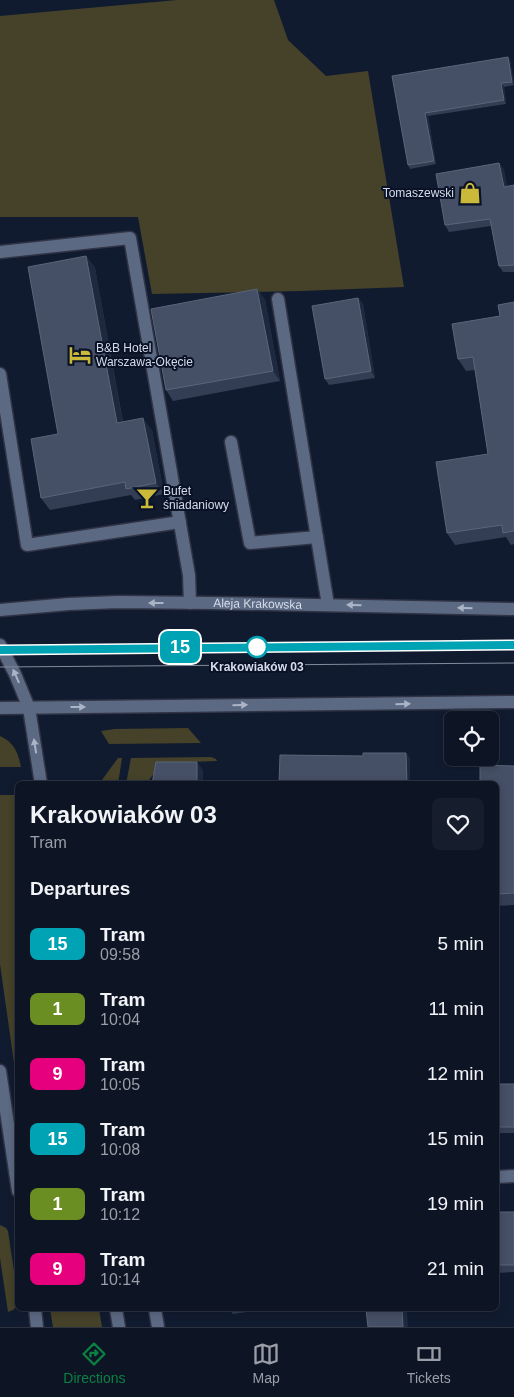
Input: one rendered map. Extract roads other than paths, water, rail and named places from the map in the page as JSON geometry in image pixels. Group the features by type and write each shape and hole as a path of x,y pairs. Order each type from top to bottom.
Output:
{"main road":[{"path":"0,252 130,238 189,576 190,603"},
{"path":"278,299 328,605"},
{"path":"0,374 27,546 180,522"},
{"path":"231,442 250,543 317,536"},
{"name":"Aleja Krakowska","path":"0,610 75,603 190,603 514,609"},
{"path":"0,645 12,667 29,708 41,781"},
{"path":"0,708 514,702"},
{"path":"0,1071 15,1171"},
{"path":"499,1176 514,1176"},
{"path":"35,1311 37,1327"},
{"path":"116,1311 119,1327"},
{"path":"155,1311 158,1327"}],"tram line":[{"path":"0,650 514,645"},
{"name":"15","path":"0,650 514,645"},
{"path":"0,667 514,663"}],"place":[{"name":"Tomaszewski","path":"470,193"},
{"name":"B&B Hotel Warszawa-Okęcie","path":"80,355"},
{"name":"Bufet śniadaniowy","path":"147,498"},
{"name":"Krakowiaków 03","path":"257,647"}]}
